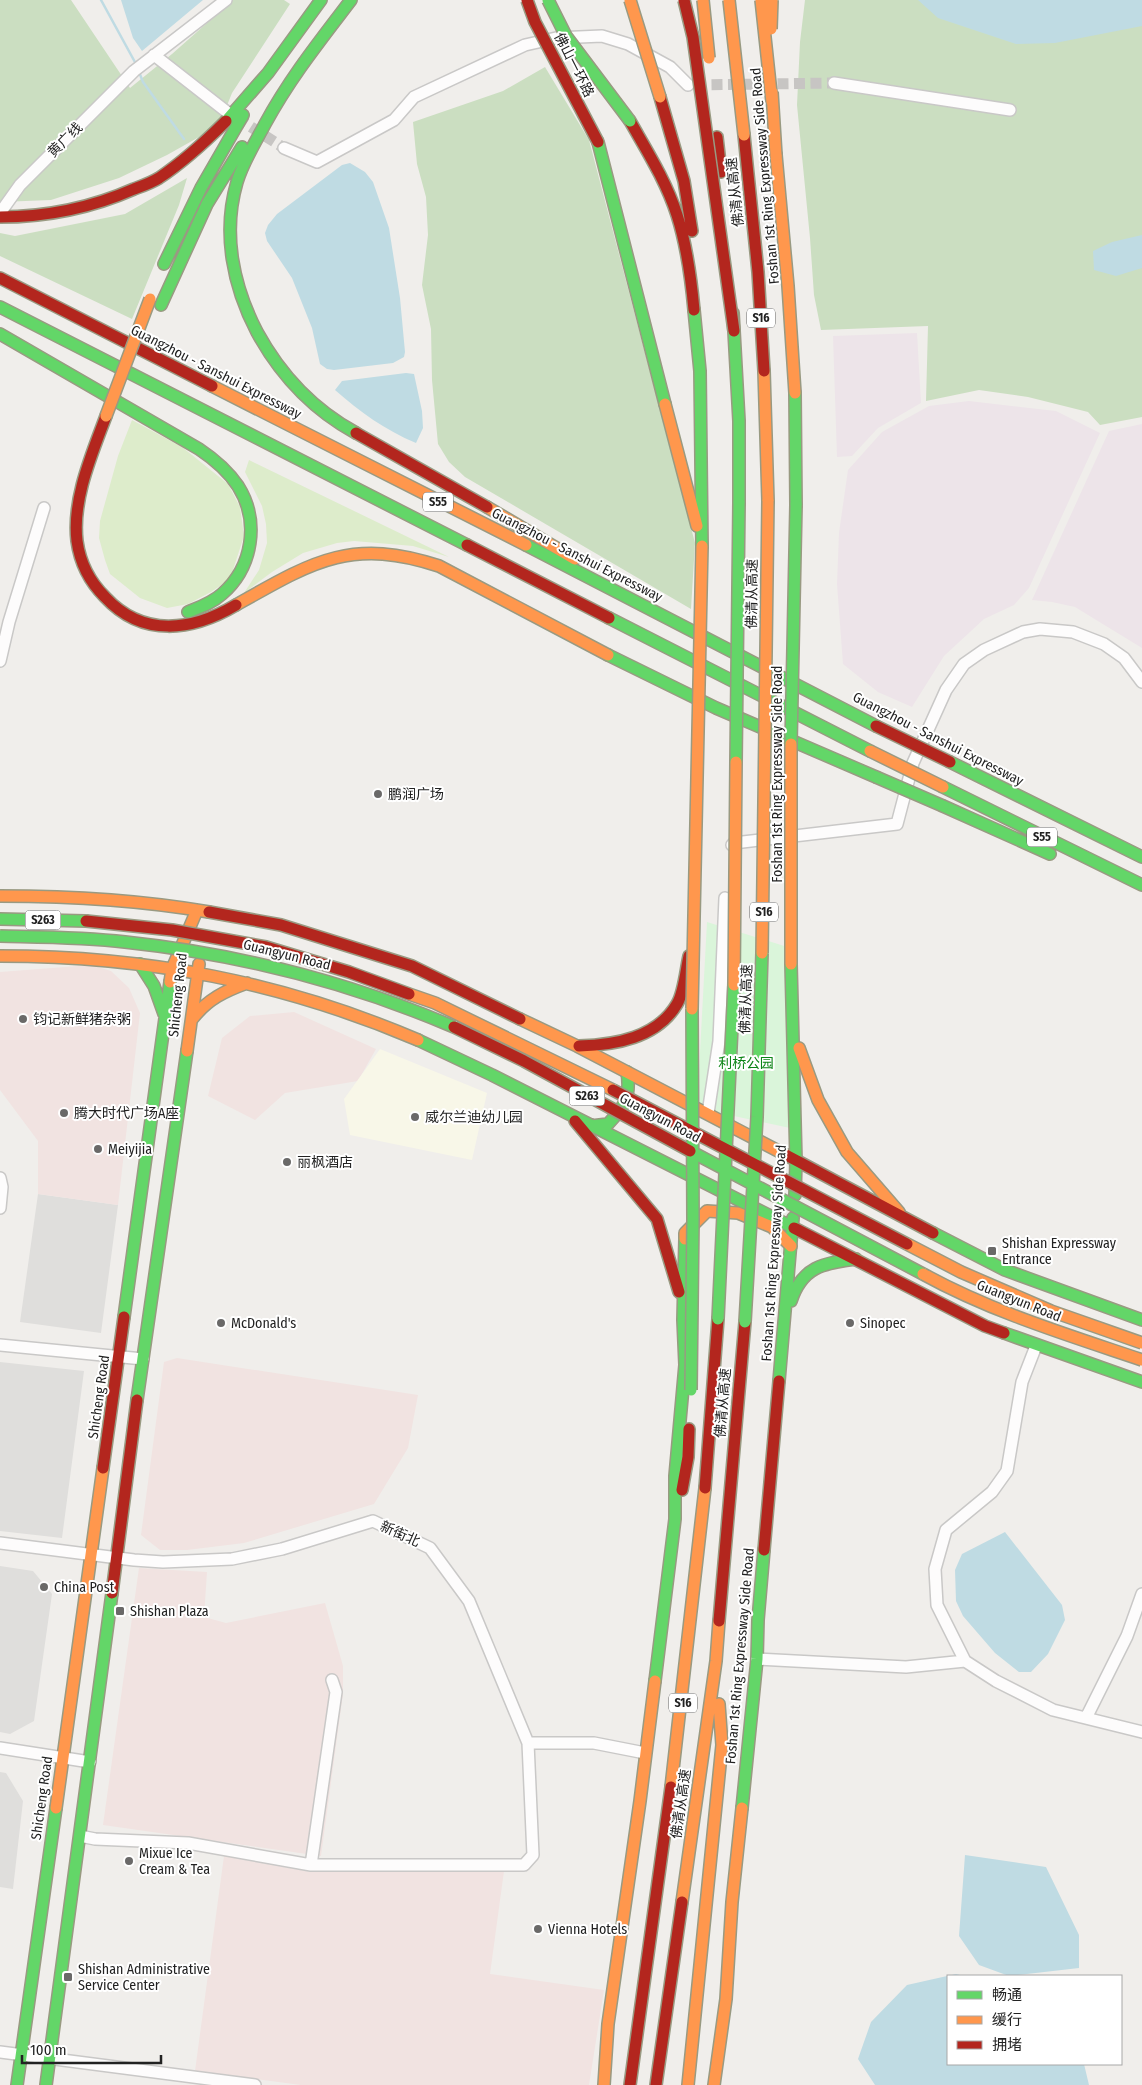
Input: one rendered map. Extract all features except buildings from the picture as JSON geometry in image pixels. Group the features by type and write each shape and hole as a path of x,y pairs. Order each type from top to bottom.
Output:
{"main road":[{"path":"0,217 51,215 80,209 105,202 159,178 209,138 230,117 269,70 320,0"},
{"path":"159,310 189,241 215,189 236,154 351,0"},
{"name":"佛山一环路","path":"528,0 540,30 598,142 628,265 702,546"},
{"path":"548,0 566,36 630,121 646,146 669,193 683,234 692,277 700,380 702,546 692,943 691,1114 693,1219 691,1390 688,1457 675,1520 608,2024 604,2083"},
{"path":"630,0 680,162 687,194 694,253 692,277"},
{"path":"684,0 693,37 734,331"},
{"path":"703,0 710,69"},
{"name":"佛清从高速","path":"656,2085 716,1661 754,1194 763,934 768,501 764,363 759,282 749,169 729,0"},
{"path":"761,0 772,102"},
{"name":"Foshan 1st Ring Expressway Side Road","path":"714,2085 726,1999 732,1902 757,1659 758,1620 786,1319 796,1161 791,964 791,769 797,449 792,321 772,102 770,30 772,0"},
{"path":"160,273 178,230 203,182 269,70"},
{"path":"290,80 244,164 233,202 232,247 240,291 256,332 268,353 298,390 315,407 341,425 543,539 663,615"},
{"name":"佛清从高速","path":"630,2085 668,1814 702,1532 718,1319 731,1052 736,888 739,421 730,267 713,98"},
{"name":"Guangzhou - Sanshui Expressway","path":"0,278 663,615 876,726 1142,857"},
{"path":"151,295 79,495 76,539 80,559 94,588 119,612 136,620 156,625 188,626 224,612 289,574 327,559 362,552 400,554 420,558 716,708 1066,861 1142,892"},
{"name":"S55","path":"0,307 943,787 1142,885"},
{"path":"0,334 199,449 220,464 243,494 249,511 252,531 250,549 238,578 228,591 208,605 201,609 177,613"},
{"path":"121,412 148,341"},
{"path":"90,506 95,482"},
{"path":"97,568 107,583 134,606"},
{"name":"S263","path":"0,896 58,896 119,900 198,910"},
{"name":"Guangyun Road","path":"198,910 281,925 412,966 577,1046 708,1113 907,1220 1005,1270 1141,1318"},
{"name":"Shicheng Road","path":"17,2085 172,969 198,910"},
{"name":"Shicheng Road","path":"46,2085 143,1359 199,973 198,910"},
{"name":"Guangyun Road","path":"0,919 86,921 172,930 266,947 349,972 435,1003 562,1064 961,1272 1051,1311 1142,1344"},
{"name":"Guangyun Road","path":"0,936 95,938 210,952 334,982 378,998 481,1040 941,1284 1020,1318 1142,1360"},
{"path":"577,1046 607,1045 638,1036 663,1023 678,1003 692,943"},
{"name":"S263","path":"0,956 106,960 199,973 247,983 318,1002 385,1025 494,1076 857,1259 888,1277 985,1326 1036,1346 1142,1382"},
{"path":"140,964 154,986 165,1017"},
{"path":"192,1019 205,1003 216,994 247,983"},
{"path":"794,1033 818,1100 847,1152 907,1220"},
{"path":"591,1126 608,1124 623,1108 629,1086 627,1072"},
{"path":"569,1114 657,1219 679,1294 683,1320"},
{"path":"675,1520 675,1476 685,1365 683,1320 685,1233 707,1211 738,1213 772,1227 791,1246"},
{"path":"786,1319 793,1290 807,1274 826,1263 857,1259"},
{"path":"688,2085 722,1745 716,1661"}],"street":[{"name":"黄广线","path":"0,213 20,185 138,68 226,0"},
{"path":"284,148 318,162 394,120 414,97 525,45 556,38 602,36 628,44 670,67 688,85"},
{"path":"154,55 227,112"},
{"path":"834,82 1010,110"},
{"path":"0,661 9,622 44,508"},
{"path":"708,1113 719,1041 727,855 734,843 898,824 913,763 946,690 964,664 1008,637 1040,629 1073,632 1104,644 1124,658 1142,682"},
{"path":"0,1178 2,1187 0,1208"},
{"path":"0,1345 143,1359"},
{"path":"1036,1346 1022,1382 1007,1471 992,1492 946,1530 935,1569 937,1605 965,1661 996,1681 1053,1710 1142,1732"},
{"name":"新街北","path":"0,1543 162,1562 232,1559 282,1549 372,1522 430,1548 469,1602 528,1743 533,1855 524,1865 311,1865"},
{"path":"1086,1718 1128,1636 1142,1594"},
{"path":"757,1659 906,1666 965,1661"},
{"path":"80,1836 95,1839 188,1843 311,1865 336,1692 332,1680"},
{"path":"528,1743 594,1743 645,1753"},
{"path":"0,1748 90,1762"},
{"path":"0,2052 199,2081 255,2085"}],"shaded area":[{"path":"917,333 921,403 878,428 852,456 837,457 833,336"},
{"path":"969,401 1056,411 1100,433 1029,588 1014,605 984,619 944,656 912,707 878,692 843,664 837,584 839,533 848,470 882,432 929,406"},
{"path":"1142,424 1142,648 1075,607 1032,600 1109,431"},
{"path":"91,965 111,971 129,988 140,1013 118,1205 38,1194 38,1141 0,1090 0,972"},
{"path":"294,1012 376,1049 358,1081 285,1093 255,1120 208,1096 222,1038 250,1016"},
{"name":"威尔兰迪幼儿园","path":"380,1049 487,1093 472,1160 350,1135 344,1099"},
{"path":"38,1194 118,1205 101,1333 20,1322"},
{"path":"177,1358 418,1395 408,1448 374,1504 244,1543 187,1550 160,1550 141,1535 164,1362"},
{"path":"0,1362 84,1371 62,1538 0,1531"},
{"path":"0,1566 33,1571 52,1594 34,1721 10,1734 0,1732"},
{"path":"139,1568 207,1572 204,1617 226,1623 325,1603 343,1666 343,1694 321,1856 103,1825"},
{"path":"0,1772 6,1773 23,1801 13,1889 0,1887"},
{"path":"224,1856 311,1872 504,1871 490,1974 604,1990 589,2085 301,2085 195,2071"}],"green space":[{"path":"0,0 71,0 130,88 233,0 284,0 290,4 232,93 222,118 208,132 167,155 119,178 51,200 0,202"},
{"path":"805,0 1142,0 1142,417 1100,425 1088,412 1028,397 979,390 926,401 928,326 821,330 814,295 797,105 800,42"},
{"path":"545,67 589,140 695,543 691,609 465,477 449,462 438,444 432,380 431,329 422,285 428,235 426,197 417,164 413,122 503,91"},
{"path":"187,178 179,205 132,319 0,256 0,233 15,236 125,214"},
{"path":"132,420 182,447 228,484 240,507 244,536 230,579 188,604 167,608 140,598 110,574 105,560 99,538 100,521 118,456"},
{"path":"249,460 449,557 413,546 354,541 337,543 303,553 272,572 244,593 259,570 267,543 266,524 262,506 245,472"},
{"name":"利桥公园","path":"707,922 797,950 790,1128 697,1108"}],"water":[{"path":"121,0 203,0 142,51 133,38"},
{"path":"918,0 1142,0 1142,26 1055,43 1016,44 938,18"},
{"path":"350,163 365,172 373,182 389,228 400,298 405,352 404,357 393,363 334,370 327,369 320,364 312,328 292,278 267,241 265,233 268,225 277,214 342,165"},
{"path":"1142,235 1142,268 1116,276 1094,270 1093,251 1112,242"},
{"path":"406,373 414,374 422,411 423,428 416,443 373,420 335,390 342,381"},
{"path":"1005,1532 1062,1605 1065,1620 1048,1654 1031,1672 1019,1672 995,1653 963,1616 956,1601 955,1570 962,1554"},
{"path":"965,1855 1046,1867 1079,1935 1079,1968 1006,1975 979,1965 959,1936"},
{"path":"947,1976 947,2065 1084,2065 1089,2085 875,2085 858,2059 871,2022 907,1985"}],"waterway":[{"path":"101,0 136,64"},
{"path":"139,72 143,82 184,139"}],"tunnel":[{"path":"695,85 834,83"},
{"path":"237,118 284,148"}],"traffic: fast":[{"path":"226,121 268,73 321,0"},
{"path":"351,0 295,76 275,107 250,153 237,182 230,220 230,240 236,278 249,314 266,348 299,390 325,413 356,433"},
{"path":"548,0 566,36 630,121"},
{"path":"164,264 201,188 243,115"},
{"path":"598,142 665,404"},
{"path":"161,305 207,204 242,147"},
{"path":"0,307 467,545"},
{"path":"694,310 700,371 702,546"},
{"path":"733,313 739,421 739,503"},
{"path":"0,334 199,449 230,475 238,486 245,500 251,528 250,543 241,571 222,594 188,612"},
{"path":"795,393 796,505"},
{"path":"736,762 739,503"},
{"path":"791,744 796,505"},
{"path":"526,545 876,726"},
{"path":"609,618 870,751"},
{"path":"608,655 716,708 876,777"},
{"path":"950,762 1142,857"},
{"path":"876,777 943,806"},
{"path":"943,787 1142,885"},
{"path":"943,806 1050,854"},
{"path":"0,919 86,921"},
{"path":"0,936 109,940 167,947 251,962 334,983 374,996 454,1027"},
{"path":"745,1322 757,1117 762,953"},
{"path":"140,964 154,986 164,1014"},
{"path":"791,964 796,1161 795,1195"},
{"path":"124,1317 170,982"},
{"path":"718,1319 734,985"},
{"path":"691,1390 693,1219 692,1009"},
{"path":"418,1040 492,1075 794,1228"},
{"path":"137,1400 187,1051"},
{"path":"591,1126 608,1124 619,1112 627,1095 627,1072"},
{"path":"690,1151 923,1274"},
{"path":"779,1381 793,1218"},
{"path":"933,1233 1005,1270 1142,1320"},
{"path":"655,1681 675,1519 675,1476 685,1365 683,1320 685,1239"},
{"path":"791,1301 801,1281 815,1269 833,1262 856,1259"},
{"path":"1004,1333 1142,1382"},
{"path":"742,1808 757,1659 758,1620 764,1550"},
{"path":"46,2085 112,1593"},
{"path":"17,2085 56,1808"}],"traffic: slow":[{"path":"630,0 660,97"},
{"path":"703,0 709,58"},
{"path":"729,0 744,135"},
{"path":"761,0 772,102"},
{"path":"771,29 772,0"},
{"path":"772,92 776,155"},
{"path":"776,155 788,286 795,393"},
{"path":"106,416 150,299"},
{"path":"764,371 768,501"},
{"path":"212,386 526,545"},
{"path":"665,404 697,526"},
{"path":"762,953 768,501"},
{"path":"487,507 575,559"},
{"path":"692,1009 702,546"},
{"path":"236,605 310,566 356,554 381,554 408,558 439,566 608,655"},
{"path":"791,744 791,964"},
{"path":"870,751 943,787"},
{"path":"734,985 736,762"},
{"path":"0,896 105,900 157,904 209,912"},
{"path":"170,982 172,969 197,910"},
{"path":"0,956 55,957 108,961 161,967 213,976 316,1002 418,1040"},
{"path":"187,1051 199,964"},
{"path":"193,1018 217,996 247,983"},
{"path":"409,994 435,1003 613,1090"},
{"path":"520,1019 577,1046 786,1155"},
{"path":"799,1048 818,1100 847,1152 899,1212"},
{"path":"685,1239 685,1233 707,1211 738,1213 772,1227 791,1246"},
{"path":"907,1244 961,1272 1051,1311 1142,1343"},
{"path":"923,1274 949,1288 1003,1311 1058,1332 1142,1360"},
{"path":"56,1808 103,1468"},
{"path":"671,1787 705,1488"},
{"path":"682,1902 716,1661 719,1621"},
{"path":"604,2085 608,2024 655,1681"},
{"path":"688,2085 722,1745 719,1704"},
{"path":"714,2085 726,1999 732,1902 742,1808"}],"traffic: jam":[{"path":"527,0 535,22 598,142"},
{"path":"684,0 693,37 734,331"},
{"path":"660,97 684,181 692,231"},
{"path":"0,217 52,213 118,196 159,178 202,144 226,121"},
{"path":"630,121 662,178 673,202 688,262 694,310"},
{"path":"744,135 758,272 764,371"},
{"path":"717,137 721,172"},
{"path":"0,278 212,386"},
{"path":"106,416 84,477 77,509 76,525 80,557 94,585 120,610 135,619 152,624 168,626 185,625 219,614 236,605"},
{"path":"356,433 487,507"},
{"path":"467,545 609,618"},
{"path":"876,726 950,762"},
{"path":"209,912 281,925 412,966 520,1019"},
{"path":"86,921 172,930 266,947 349,972 409,994"},
{"path":"579,1046 621,1041 647,1032 658,1025 669,1016 677,1004 683,987 689,956"},
{"path":"454,1027 524,1061 690,1151"},
{"path":"613,1090 907,1244"},
{"path":"575,1121 657,1219 679,1292"},
{"path":"786,1155 933,1233"},
{"path":"794,1228 985,1326 1004,1333"},
{"path":"103,1468 124,1317"},
{"path":"705,1488 718,1319"},
{"path":"719,1621 745,1322"},
{"path":"764,1550 779,1381"},
{"path":"112,1593 137,1400"},
{"path":"682,1490 688,1457 689,1429"},
{"path":"630,2085 671,1787"},
{"path":"656,2085 682,1902"}],"place":[{"name":"鹏润广场","path":"378,794"},
{"name":"钧记新鲜猪杂粥","path":"23,1019"},
{"name":"腾大时代广场A座","path":"64,1113"},
{"name":"威尔兰迪幼儿园","path":"415,1117"},
{"name":"Meiyijia","path":"98,1149"},
{"name":"丽枫酒店","path":"287,1162"},
{"name":"Shishan Expressway Entrance","path":"992,1251"},
{"name":"McDonald's","path":"221,1323"},
{"name":"Sinopec","path":"850,1323"},
{"name":"China Post","path":"44,1587"},
{"name":"Shishan Plaza","path":"120,1611"},
{"name":"Mixue Ice Cream & Tea","path":"129,1861"},
{"name":"Vienna Hotels","path":"538,1929"},
{"name":"Shishan Administrative Service Center","path":"68,1977"}]}
